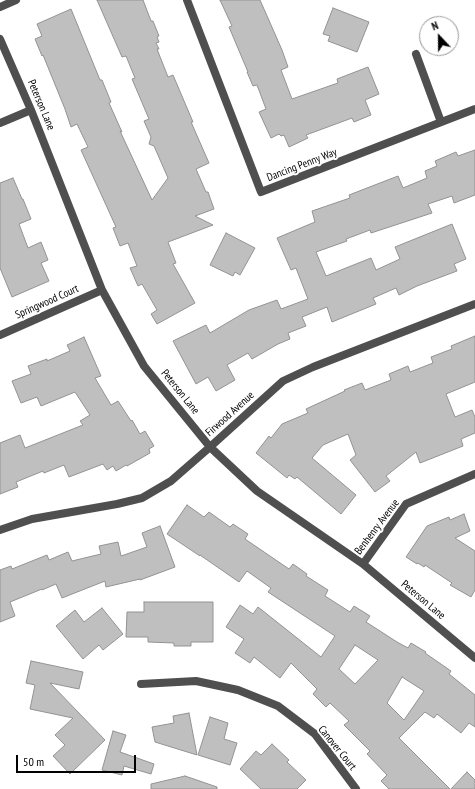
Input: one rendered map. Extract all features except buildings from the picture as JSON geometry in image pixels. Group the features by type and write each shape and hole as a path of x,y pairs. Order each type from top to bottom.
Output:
{"street":[{"path":"0,7 16,0"},
{"name":"Dancing Penny Way","path":"187,0 261,192 475,109"},
{"name":"Peterson Lane","path":"0,39 31,110 102,290 144,366 210,447 257,491 363,564 475,658"},
{"path":"416,54 441,122"},
{"path":"0,123 31,110"},
{"name":"Springwood Court","path":"0,335 102,290"},
{"name":"Firwood Avenue","path":"0,530 32,520 142,498 171,481 283,381 475,304"},
{"name":"Benhenry Avenue","path":"363,564 406,504 475,474"},
{"name":"Canover Court","path":"141,684 196,681 238,690 278,706 314,734 356,789"}]}
